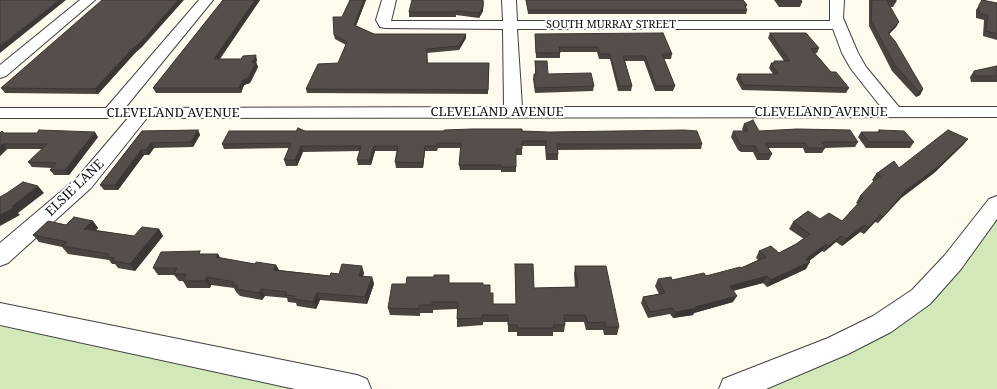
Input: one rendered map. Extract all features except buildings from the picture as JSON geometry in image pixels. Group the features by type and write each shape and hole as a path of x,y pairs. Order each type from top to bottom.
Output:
{"street":[{"path":"0,73 88,0"},
{"path":"111,113 206,0"},
{"name":"SOUTH MURRAY STREET","path":"389,0 383,18 385,24 397,26 838,25"},
{"path":"509,0 513,112"},
{"path":"837,0 836,18 850,53 860,69 894,112"},
{"name":"CLEVELAND AVENUE","path":"0,113 996,112"},
{"name":"ELSIE LANE","path":"0,257 84,183 142,113"},
{"path":"733,389 838,346 882,324 921,297 953,262 975,231 997,204"},
{"path":"0,314 357,389"}],"green space":[{"path":"997,220 997,389 763,389 930,303"},
{"path":"0,326 232,372 313,389 0,389"}]}
